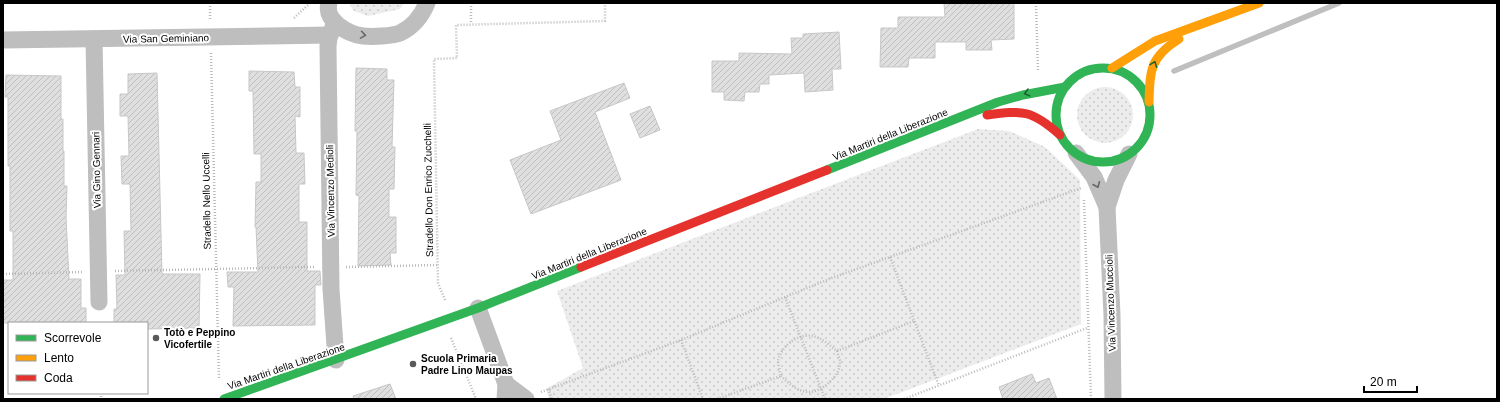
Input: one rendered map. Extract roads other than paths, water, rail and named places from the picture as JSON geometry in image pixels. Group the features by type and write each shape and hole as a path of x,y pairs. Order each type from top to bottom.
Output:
{"street":[{"path":"329,3 328,7 332,29 342,28 362,36 400,33 413,24 421,15 427,3"},
{"name":"Via Martiri della Liberazione","path":"1112,68 1155,41 1259,3"},
{"name":"Via Martiri della Liberazione","path":"958,118 1019,111 1032,114 1043,120 1060,135 1067,145 1076,153 1088,160 1102,162 1116,160 1129,154 1140,144 1148,132 1151,117 1151,73 1152,67 1158,55 1168,45 1220,17"},
{"name":"Via San Geminiano","path":"3,40 211,37 332,29"},
{"name":"Via Vincenzo Medioli","path":"332,29 328,46 331,267 336,360"},
{"name":"Via Gino Gennari","path":"94,39 99,302"},
{"name":"Via Martiri della Liberazione","path":"1060,135 1056,110 1059,98 1065,87 1074,77 1086,70 1112,68 1125,72 1136,80 1144,90 1150,102"},
{"name":"Via Martiri della Liberazione","path":"224,399 478,308 986,106 1038,90 1065,87"},
{"path":"1076,153 1094,177 1107,207"},
{"path":"1107,207 1116,180 1129,154"},
{"name":"Via Vincenzo Muccioli","path":"1107,207 1112,315 1113,399"},
{"path":"478,308 505,391 526,398"}],"waterway":[{"path":"1174,71 1339,3"}],"place":[{"name":"Totò e Peppino Vicofertile","path":"156,338"},
{"name":"Scuola Primaria Padre Lino Maupas","path":"413,364"}]}
